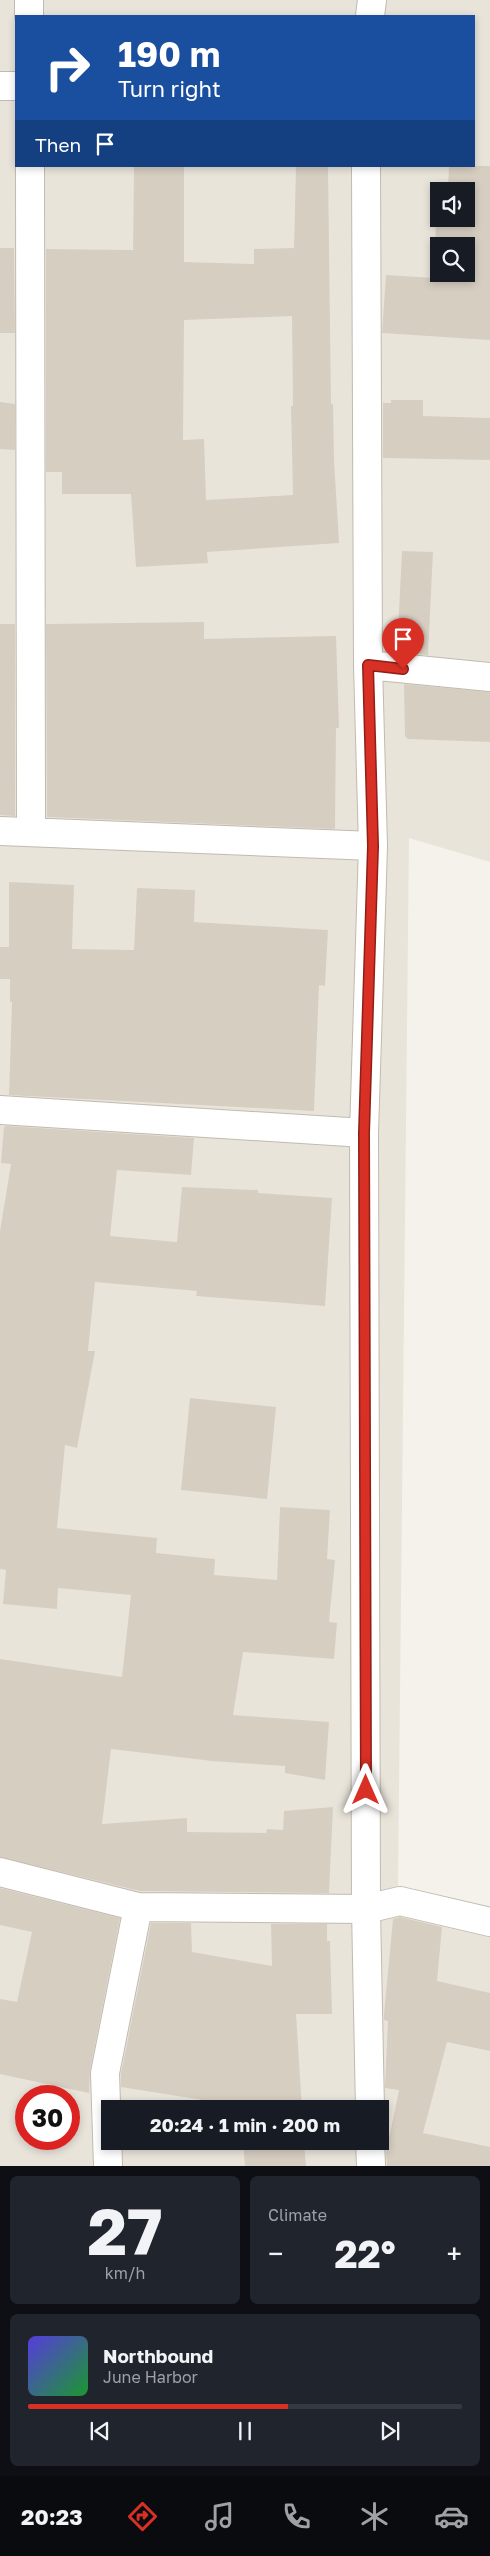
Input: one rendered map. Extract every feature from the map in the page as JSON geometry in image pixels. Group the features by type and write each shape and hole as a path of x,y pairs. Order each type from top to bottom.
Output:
{"street":[{"path":"29,0 29,15"},
{"path":"370,15 372,0"},
{"path":"0,86 15,86"},
{"path":"30,167 31,831"},
{"path":"366,167 368,665 373,846 364,1133 366,1909 370,2100"},
{"path":"368,665 490,678"},
{"path":"0,831 373,846"},
{"path":"0,1110 364,1133"},
{"path":"0,1872 138,1907 366,1909 400,1901 490,1922"},
{"path":"108,2166 105,2073 138,1907"},
{"path":"370,2150 371,2166"}],"shaded area":[{"path":"0,0 490,0 490,862 409,838 398,1887 490,1909 490,2166 0,2166"}],"building":[{"path":"490,166 490,340 382,333 386,275 430,278 430,282 475,282 475,237 435,237 436,227 475,227 475,182 448,182 449,167"},
{"path":"134,167 184,167 184,262 254,264 254,249 294,248 296,167 328,167 331,404 333,404 339,543 207,552 208,563 136,567 131,494 62,494 62,472 46,472 46,249 133,250","holes":["292,316 293,406 291,406 293,495 206,500 204,439 183,440 184,320"]},
{"path":"0,248 14,248 15,333 0,333"},
{"path":"391,400 423,400 423,416 490,418 490,460 383,458 383,403 391,403"},
{"path":"0,402 15,404 15,450 0,449"},
{"path":"402,551 433,552 428,655 397,652"},
{"path":"204,622 204,639 336,636 339,728 336,728 335,829 47,817 46,624"},
{"path":"0,624 15,624 15,816 0,815"},
{"path":"404,684 490,692 490,742 408,739 405,736"},
{"path":"9,882 74,885 72,949 134,950 137,888 195,890 194,922 328,930 325,986 319,985 314,1111 9,1095 12,1002 10,1002 10,979 0,979 0,947 9,947"},
{"path":"4,1127 194,1138 191,1175 117,1170 110,1236 177,1242 182,1187 258,1190 258,1193 332,1198 325,1306 196,1296 197,1291 95,1282 88,1351 95,1351 77,1448 65,1445 57,1528 157,1538 156,1553 215,1559 214,1575 277,1580 280,1507 330,1510 327,1559 335,1560 329,1622 337,1623 334,1659 243,1652 233,1715 329,1722 325,1780 285,1773 285,1766 212,1761 111,1749 102,1824 187,1818 187,1832 266,1833 267,1829 283,1830 284,1811 333,1807 329,1893 140,1891 0,1857 0,1659 122,1677 131,1595 58,1588 57,1609 3,1604 6,1570 0,1569 0,1231 11,1164 1,1163"},
{"path":"190,1398 276,1407 267,1499 181,1490"},
{"path":"0,1888 120,1918 90,2070 89,2093 80,2091 80,2085 52,2085 0,2074 0,1999 17,2002 32,1932 0,1925"},
{"path":"400,1917 442,1927 437,1981 490,1993 490,2051 447,2042 423,2133 490,2147 490,2166 387,2166 386,2153 387,2150 389,2150 389,2138 399,2090 385,2088 388,2021 384,2020 384,2014 393,1919"},
{"path":"151,1923 191,1923 192,1952 272,1966 271,1924 327,1924 327,1941 330,1941 332,2014 296,2014 301,2100 202,2100 121,2087 121,2074"},
{"path":"244,2150 305,2150 306,2166 245,2166"}],"route":[{"path":"366,1790 364,1133 373,846 368,665 403,669"}]}
